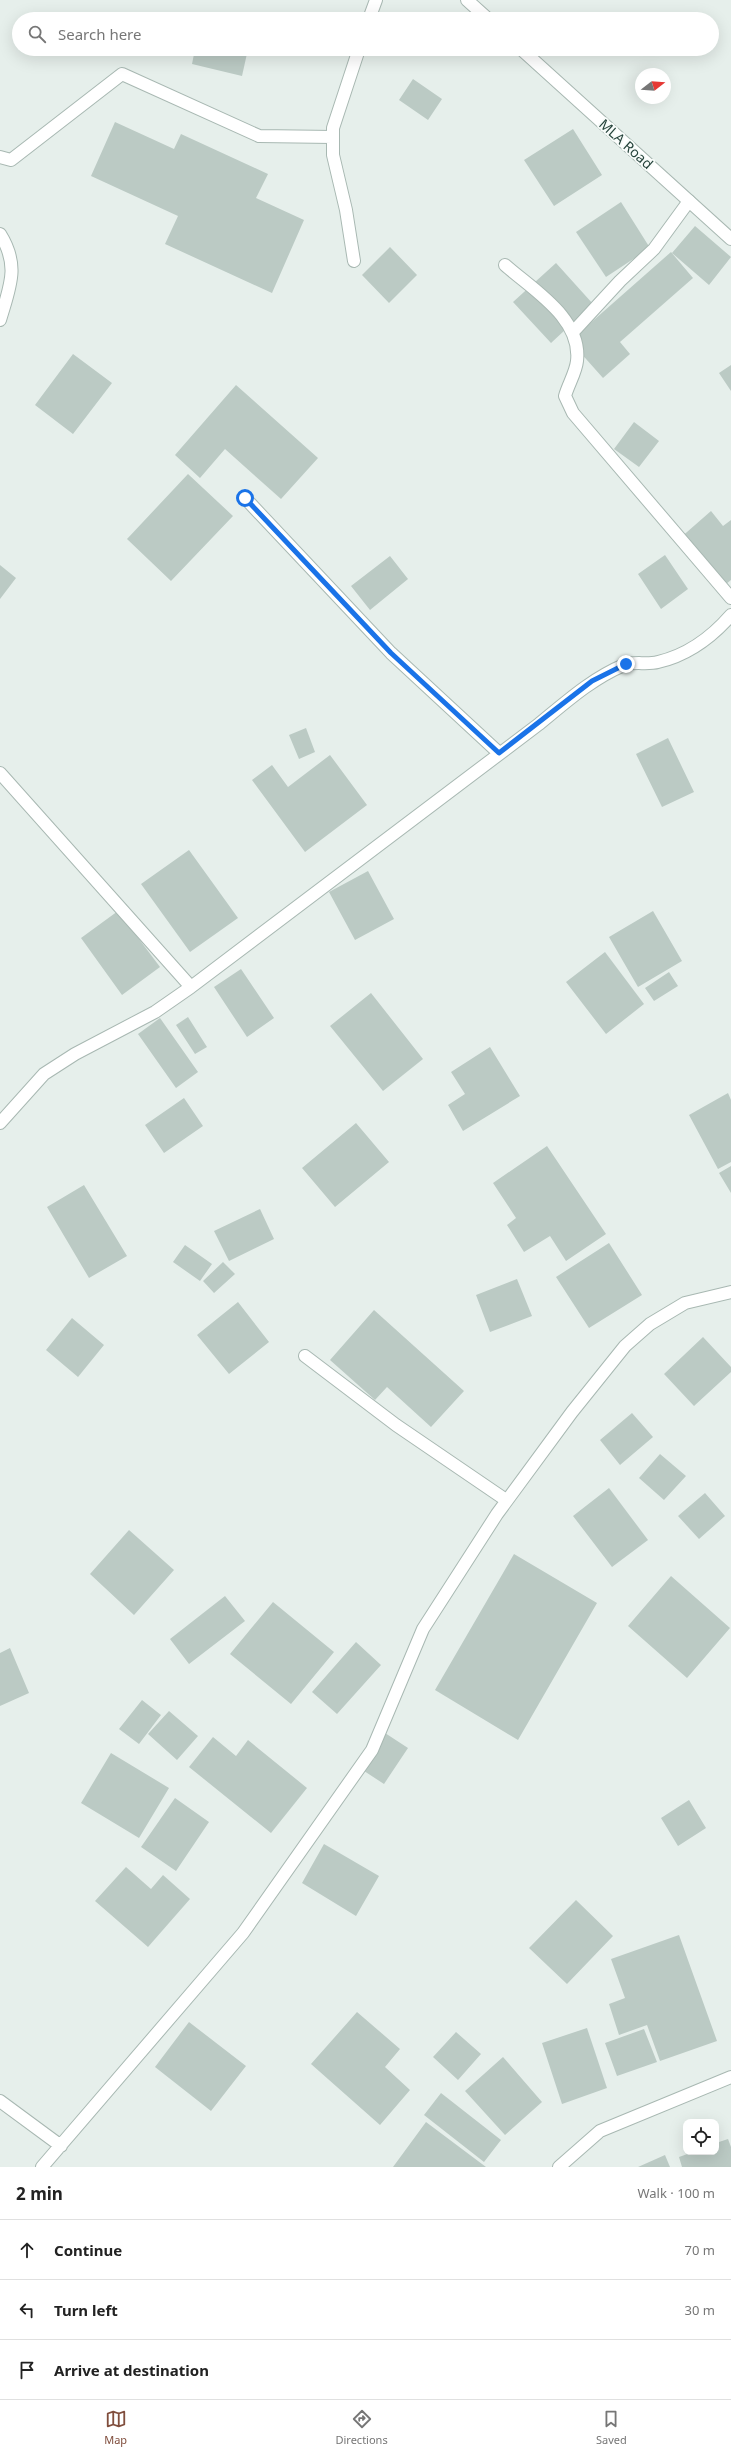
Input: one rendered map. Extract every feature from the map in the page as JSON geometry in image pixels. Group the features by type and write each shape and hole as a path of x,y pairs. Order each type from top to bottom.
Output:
{"street":[{"path":"372,12 376,0"},
{"path":"467,0 480,12"},
{"path":"354,261 346,210 333,155 333,128 357,56"},
{"name":"MLA Road","path":"529,56 731,239"},
{"path":"0,157 11,160 122,74 259,136 333,137"},
{"path":"573,332 620,280 654,250 689,201"},
{"path":"0,234 12,261 11,283 0,320"},
{"path":"505,265 559,313 573,332 577,345 577,363 565,396 572,413 731,598"},
{"path":"245,498 391,653 499,753"},
{"path":"0,1123 44,1074 75,1054 155,1012 191,987 592,681 626,664 657,662 693,650 716,632 731,615"},
{"path":"0,774 191,987"},
{"path":"42,2167 243,1933 372,1750 423,1628 506,1500 572,1412 625,1346 650,1324 685,1303 731,1292"},
{"path":"305,1356 396,1425 506,1500"},
{"path":"559,2167 600,2131 731,2077"},
{"path":"0,2101 61,2146"}],"building":[{"path":"194,56 246,56 242,76 192,64"},
{"path":"413,79 442,99 428,120 399,100"},
{"path":"115,122 174,149 181,134 268,174 256,198 304,220 272,293 165,244 178,216 91,176"},
{"path":"573,129 602,175 554,206 524,160"},
{"path":"621,202 650,248 606,277 576,232"},
{"path":"695,226 731,257 709,285 672,253"},
{"path":"390,247 417,275 389,303 362,275"},
{"path":"671,252 693,278 620,342 630,354 603,378 570,341"},
{"path":"556,263 593,304 551,343 513,302"},
{"path":"73,354 112,383 73,434 35,405"},
{"path":"731,365 731,391 719,373"},
{"path":"236,385 318,458 281,499 225,449 200,478 175,455"},
{"path":"634,422 659,441 639,467 614,449"},
{"path":"188,474 233,516 171,581 127,539"},
{"path":"711,511 723,526 731,520 731,580 721,588 679,539"},
{"path":"665,555 688,589 661,609 638,574"},
{"path":"390,556 408,579 370,610 351,586"},
{"path":"0,565 16,578 0,599"},
{"path":"306,728 315,752 299,759 289,735"},
{"path":"668,738 694,792 662,807 636,754"},
{"path":"330,755 367,805 305,852 252,780 272,765 288,787"},
{"path":"189,850 238,918 190,952 141,884"},
{"path":"368,871 394,919 355,940 329,892"},
{"path":"118,911 160,967 122,995 81,938"},
{"path":"653,911 682,961 638,987 609,937"},
{"path":"605,952 644,1004 606,1034 566,982"},
{"path":"241,969 274,1018 247,1037 214,987"},
{"path":"669,972 678,986 654,1001 645,988"},
{"path":"371,993 423,1059 383,1091 330,1026"},
{"path":"188,1017 207,1047 195,1054 176,1025"},
{"path":"160,1018 198,1072 176,1088 138,1034"},
{"path":"490,1047 520,1096 463,1131 448,1105 465,1094 451,1072"},
{"path":"728,1093 731,1100 731,1162 718,1169 689,1115"},
{"path":"184,1098 203,1126 164,1153 145,1125"},
{"path":"356,1123 389,1162 335,1207 302,1168"},
{"path":"547,1146 606,1234 566,1261 550,1236 524,1252 507,1225 516,1218 493,1183"},
{"path":"731,1166 731,1193 719,1173"},
{"path":"84,1185 127,1256 89,1278 47,1207"},
{"path":"260,1209 274,1239 229,1261 214,1231"},
{"path":"609,1243 642,1295 589,1328 556,1277"},
{"path":"185,1245 212,1264 200,1281 173,1262"},
{"path":"223,1262 235,1274 214,1293 203,1281"},
{"path":"517,1279 532,1316 490,1332 476,1295"},
{"path":"238,1302 269,1342 229,1374 197,1335"},
{"path":"374,1310 464,1391 431,1427 387,1387 375,1400 330,1360"},
{"path":"72,1318 104,1345 78,1377 46,1350"},
{"path":"703,1337 731,1367 731,1372 694,1406 664,1374"},
{"path":"632,1413 653,1437 620,1465 600,1440"},
{"path":"660,1454 686,1476 664,1500 639,1478"},
{"path":"609,1488 648,1540 612,1567 573,1516"},
{"path":"705,1493 725,1516 699,1539 678,1516"},
{"path":"129,1530 174,1570 134,1615 90,1574"},
{"path":"514,1554 597,1603 518,1740 435,1690"},
{"path":"671,1576 730,1628 687,1678 628,1626"},
{"path":"225,1596 245,1621 189,1664 170,1639"},
{"path":"273,1602 334,1652 291,1704 230,1654"},
{"path":"356,1642 381,1665 337,1714 312,1692"},
{"path":"10,1648 29,1693 0,1706 0,1653"},
{"path":"142,1700 161,1715 139,1744 119,1729"},
{"path":"169,1711 198,1736 177,1760 148,1734"},
{"path":"385,1733 408,1748 384,1784 361,1769"},
{"path":"213,1737 236,1756 248,1740 307,1788 271,1833 189,1767"},
{"path":"111,1753 169,1788 139,1838 81,1803"},
{"path":"175,1798 209,1822 176,1871 141,1847"},
{"path":"689,1800 706,1828 678,1846 661,1818"},
{"path":"324,1844 379,1876 356,1916 302,1883"},
{"path":"126,1867 151,1889 163,1875 190,1899 148,1947 95,1901"},
{"path":"576,1900 613,1936 567,1984 529,1948"},
{"path":"679,1935 717,2041 660,2061 647,2025 619,2035 609,2004 625,1998 611,1959"},
{"path":"357,2012 400,2049 385,2067 410,2090 380,2125 311,2064"},
{"path":"189,2022 246,2066 211,2111 155,2067"},
{"path":"587,2028 607,2088 562,2104 542,2043"},
{"path":"644,2029 657,2062 617,2076 605,2043"},
{"path":"456,2032 481,2054 458,2080 433,2057"},
{"path":"503,2057 542,2102 505,2135 465,2091"},
{"path":"441,2093 501,2140 484,2162 424,2115"},
{"path":"426,2122 486,2167 393,2167"},
{"path":"728,2139 731,2147 731,2167 682,2167 679,2157 685,2155 719,2155 719,2142"},
{"path":"665,2155 670,2167 638,2167"}],"route":[{"path":"245,498 391,653 499,753 539,724 592,681 626,664"}]}
